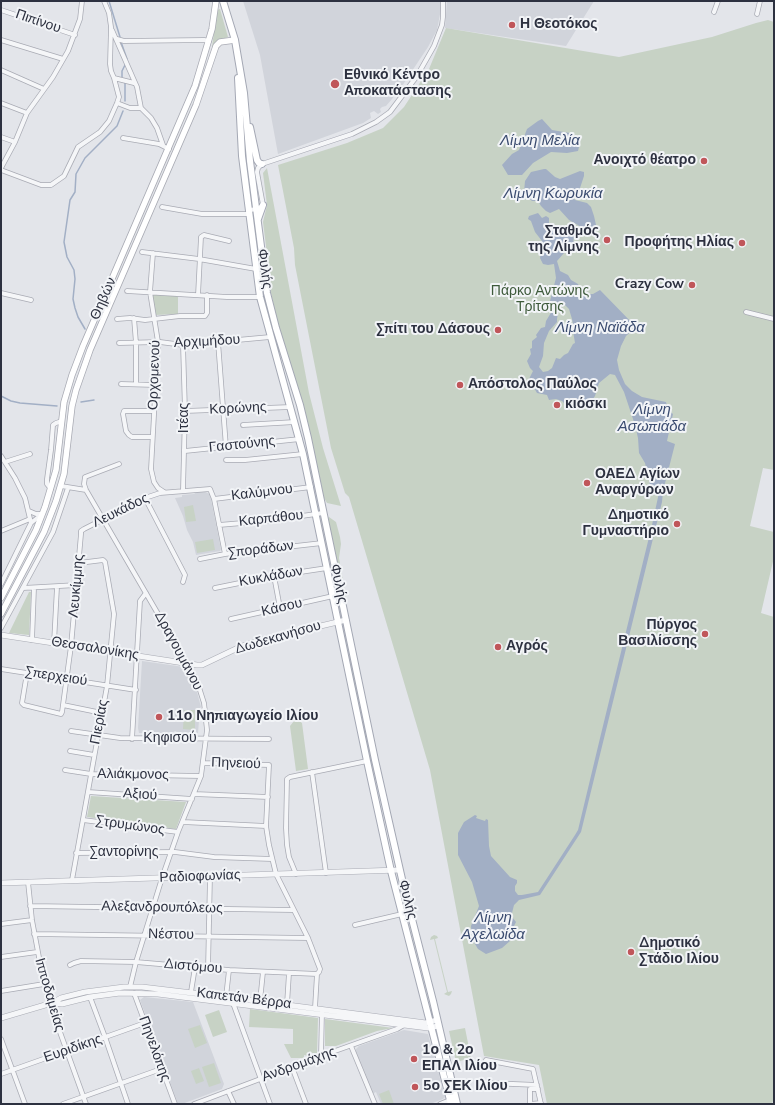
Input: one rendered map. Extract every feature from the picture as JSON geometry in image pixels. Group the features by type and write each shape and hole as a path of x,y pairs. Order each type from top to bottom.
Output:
{"main road":[{"name":"Θηβών","path":"1,598 36,530 42,514 56,470 64,402 74,368 195,86 212,29 216,1"},
{"name":"Φυλής","path":"223,1 235,40 244,93 248,148 267,293 308,438 399,870 457,1104"},
{"name":"Θηβών","path":"1,614 49,520 64,474 72,406 80,374 196,105 216,46 220,42 235,40"},
{"name":"Φυλής","path":"238,60 241,144 260,297 270,338 300,439 367,761 402,914 450,1102"},
{"path":"244,93 257,160 262,164"},
{"path":"257,221 263,205"}],"street":[{"path":"82,1 80,19 75,35 64,59 54,77 27,113 15,142 1,166 41,185 51,185 64,176 78,147 100,132 109,121 117,103 119,96 110,64 111,27 109,13 104,1"},
{"path":"162,207 202,214 249,210 256,207 261,208 263,205 257,172 258,168 262,164 352,134 376,122 390,112 417,76 434,46 442,26 443,1"},
{"path":"714,12 718,1"},
{"path":"757,14 760,1"},
{"name":"Πιπίνου","path":"1,10 75,35"},
{"path":"111,27 134,83 141,108 151,118 157,128 162,145"},
{"path":"117,39 209,41"},
{"path":"1,40 64,59"},
{"path":"1,70 44,89"},
{"path":"114,78 134,83"},
{"path":"1,103 27,113"},
{"path":"117,103 130,108 141,108"},
{"path":"1,137 15,142"},
{"path":"123,138 162,145 169,149"},
{"path":"256,207 261,196"},
{"path":"198,295 200,237 204,236 229,241"},
{"path":"142,252 199,259 256,269 263,268"},
{"name":"Ορχομενού","path":"153,253 150,292 158,342 150,470 158,488 162,493"},
{"path":"127,291 260,297"},
{"path":"1,293 31,300"},
{"path":"117,319 134,318 145,320 207,315 207,295"},
{"path":"746,312 774,319"},
{"path":"134,318 136,343 136,384"},
{"name":"Αρχιμήδου","path":"119,343 158,342 183,345 270,338"},
{"path":"218,342 226,447"},
{"name":"Ιτέας","path":"183,345 185,411 183,490"},
{"path":"121,384 155,385"},
{"name":"Κορώνης","path":"185,411 291,406"},
{"path":"152,437 132,437 126,431 123,422 124,411 154,412"},
{"path":"243,425 295,422"},
{"name":"Γαστούνης","path":"185,451 300,439"},
{"path":"5,462 30,454"},
{"path":"226,460 245,460 303,454"},
{"path":"1,456 25,498 31,521 1,584"},
{"path":"60,486 86,490 84,484 85,477 119,464"},
{"name":"Καλύμνου","path":"214,499 311,487"},
{"path":"1,628 52,532 68,488"},
{"name":"Λευκάδος","path":"81,531 145,498 162,493 183,490 210,489 214,499"},
{"name":"Δραγουμάνου","path":"86,490 197,681 206,715 206,738 201,776 178,832 162,878 136,962 130,987"},
{"path":"145,498 185,575 183,582"},
{"path":"214,499 225,554"},
{"path":"29,511 36,514 42,514"},
{"name":"Καρπάθου","path":"219,525 266,521 323,513"},
{"path":"1,531 31,521 42,514"},
{"name":"Λευκίμμης","path":"27,673 22,703 24,705 59,714 62,712 71,646 81,531"},
{"name":"Σποράδων","path":"200,559 225,554 322,543"},
{"name":"Πιερίας","path":"72,880 107,686 114,606 105,562 103,560 79,563"},
{"name":"Κυκλάδων","path":"215,588 274,576 327,568"},
{"path":"274,576 280,608"},
{"path":"23,588 77,585"},
{"path":"54,643 57,587"},
{"path":"32,640 34,588"},
{"path":"132,739 140,601 146,594"},
{"name":"Κάσου","path":"231,619 333,596"},
{"name":"Δωδεκανήσου","path":"188,665 202,664 242,646 346,620"},
{"name":"Θεσσαλονίκης","path":"1,635 111,651 188,665"},
{"name":"Σπερχειού","path":"1,669 136,690"},
{"path":"63,705 102,713"},
{"name":"Κηφισού","path":"71,731 132,739 269,739"},
{"path":"70,751 94,755"},
{"path":"296,874 288,851 286,828 287,780 290,777 367,761"},
{"name":"Πηνειού","path":"203,763 269,765 268,797"},
{"name":"Αλιάκμονος","path":"65,770 91,774 201,776"},
{"path":"312,772 326,873"},
{"name":"Αξιού","path":"88,792 192,799"},
{"path":"194,794 268,797 266,826 276,874 308,938 320,969 317,974 314,1008"},
{"name":"Στρυμώνος","path":"83,820 178,832"},
{"name":"Στρυμώνος","path":"183,822 266,826"},
{"name":"Σαντορίνης","path":"76,853 171,852 214,857 272,859"},
{"name":"Ραδιοφωνίας","path":"1,883 399,870"},
{"path":"208,968 210,876"},
{"name":"Ιπποδαμείας","path":"28,882 34,934 44,984 86,1104"},
{"name":"Αλεξανδρουπόλεως","path":"30,906 293,910"},
{"path":"355,925 402,914"},
{"path":"1,924 32,920"},
{"name":"Νέστου","path":"34,934 308,938"},
{"path":"1,957 37,952"},
{"name":"Διστόμου","path":"70,966 74,962 136,962 229,970 317,974"},
{"path":"191,992 195,967"},
{"path":"226,996 229,970"},
{"path":"260,1001 263,972"},
{"path":"287,1004 289,973"},
{"path":"1,991 44,984"},
{"name":"Καπετάν Βέρρα","path":"51,1004 61,998 86,992 130,987 156,988 287,1004 314,1008 326,1013"},
{"name":"Πηνελόπης","path":"134,993 175,1104"},
{"name":"Καπετάν Βέρρα","path":"51,1004 62,1004 107,994 158,994 430,1025"},
{"path":"90,997 128,1104"},
{"path":"232,1003 270,1104"},
{"path":"1,1018 51,1004"},
{"path":"321,1056 326,1013"},
{"name":"Καπετάν Βέρρα","path":"341,1014 404,1025 430,1025 438,1023"},
{"name":"Ευριδίκης","path":"1,1074 144,1023"},
{"name":"Ανδρομάχης","path":"194,1104 321,1056 352,1046 404,1025"},
{"path":"1,1039 25,1104"},
{"path":"352,1046 375,1104"},
{"path":"486,1060 532,1068 534,1071 541,1103 530,1104 530,1090 537,1087"},
{"path":"292,1067 306,1104"},
{"path":"63,1104 161,1069"},
{"path":"489,1083 537,1087"},
{"path":"228,1091 234,1104"},
{"path":"440,1104 450,1102"}],"shaded area":[{"name":"Εθνικό Κέντρο Αποκατάστασης","path":"243,1 440,1 441,9 437,30 428,47 398,92 386,106 380,109 381,112 378,114 374,111 370,113 371,118 363,123 278,154 260,55"},
{"name":"Η Θεοτόκος","path":"447,1 594,1 566,46 445,28"},
{"path":"197,491 203,491 210,494 221,549 220,551 196,555 193,542 175,498 182,497 182,495 194,494"},
{"path":"142,661 184,667 186,669 192,679 190,683 194,686 197,692 201,707 198,733 179,733 175,731 172,733 139,733 138,728"},
{"path":"144,997 193,1002 224,1084 222,1089 182,1104 178,1104 140,1000"},
{"path":"404,1030 428,1034 445,1097 443,1099 430,1104 381,1104 376,1092 372,1094 356,1053 356,1049 359,1046"}],"green space":[{"path":"220,9 228,37 219,40 212,47 217,10"},
{"name":"Πάρκο Αντώνης Τρίτσης","path":"768,20 774,22 774,470 763,468 750,526 774,532 774,557 761,613 774,617 774,1097 772,1104 547,1104 539,1065 484,1056 430,770 349,497 345,493 331,448 295,265 294,248 278,165 347,143 383,128 404,107 429,69 446,28 619,57 712,37"},
{"path":"267,168 309,393 323,448 341,506 327,503 324,498 308,423 278,324 271,293 267,273 263,222 267,205 263,173"},
{"path":"153,294 177,295 178,314 155,315"},
{"path":"193,505 196,521 186,522 184,507"},
{"path":"329,517 336,522 340,537 341,544 339,558 347,602 346,605 328,518"},
{"path":"213,539 215,550 197,553 195,542"},
{"path":"29,592 31,592 29,635 9,633"},
{"path":"184,710 195,710 195,730 183,729"},
{"path":"298,720 302,723 308,769 296,771 290,726 294,721"},
{"path":"91,796 186,802 176,829 87,817"},
{"path":"434,935 438,938 435,939 448,992 452,991 449,996 444,994 447,992 434,939 430,940"},
{"path":"250,1009 318,1018 317,1053 308,1053 308,1056 304,1055 304,1058 291,1058 284,1044 293,1044 293,1029 249,1027"},
{"path":"219,1010 227,1032 213,1037 205,1015"},
{"path":"325,1019 393,1028 377,1031 336,1046 325,1046"},
{"path":"200,1025 207,1043 195,1048 188,1029"},
{"path":"465,1028 471,1058 456,1062 449,1031"},
{"path":"214,1063 221,1083 209,1087 202,1067"},
{"path":"199,1068 204,1081 196,1084 191,1071"},
{"path":"389,1090 394,1104 383,1104 379,1094"}],"water":[{"name":"Λίμνη Μελία","path":"542,119 552,130 570,133 579,147 578,151 567,153 551,152 533,163 522,175 508,175 502,165 512,154 519,150 527,129"},
{"name":"Λίμνη Κωρυκία","path":"544,169 560,179 580,171 584,172 580,188 573,197 575,200 587,203 591,207 596,225 596,230 594,233 587,233 578,225 569,220 559,209 550,213 546,211 538,201 532,201 524,192 525,181 531,172"},
{"path":"538,213 542,218 546,216 549,218 549,225 552,227 560,230 572,230 574,233 573,247 564,253 557,261 560,271 568,275 571,280 578,284 581,291 586,294 593,294 600,290 636,327 626,336 621,346 617,360 619,370 625,384 632,391 642,397 666,402 668,410 673,414 667,441 675,444 581,832 540,895 519,900 514,905 512,917 516,922 514,926 516,928 510,941 502,948 486,954 478,949 472,939 471,926 479,906 472,882 458,855 458,833 464,822 475,815 477,816 476,818 485,821 486,819 488,820 491,856 510,877 517,880 515,891 518,895 522,895 538,892 578,830 660,488 650,485 645,463 639,453 635,425 624,392 615,375 610,374 599,383 595,396 590,403 583,408 574,410 567,409 562,401 556,399 549,400 547,395 537,393 529,379 533,371 527,361 531,354 530,349 532,348 532,341 537,337 536,335 541,328 545,327 546,321 552,311 550,301 556,278 554,264 543,264 540,258 542,241 535,232 531,221 528,219 529,216","holes":["565,305 569,309 572,319 575,343 568,353 560,359 556,358 552,368 543,372 539,367 543,356 544,343 549,331 557,322 559,307"]}],"waterway":[{"path":"109,1 120,37"},
{"path":"121,42 127,59"},
{"path":"122,77 122,71 126,63"},
{"path":"125,83 125,101"},
{"path":"85,329 75,308 73,299 75,279 74,270 67,257 64,242 70,200 75,192 76,174 85,158 117,126 123,111"},
{"path":"1,396 11,401 20,403 57,406"},
{"path":"81,402 94,400"}],"place":[{"name":"Η Θεοτόκος","path":"512,25"},
{"name":"Εθνικό Κέντρο Αποκατάστασης","path":"335,84"},
{"name":"Ανοιχτό θέατρο","path":"704,161"},
{"name":"Σταθμός της Λίμνης","path":"607,240"},
{"name":"Προφήτης Ηλίας","path":"742,243"},
{"name":"Crazy Cow","path":"692,285"},
{"name":"Σπίτι του Δάσους","path":"498,330"},
{"name":"Απόστολος Παύλος","path":"460,385"},
{"name":"κιόσκι","path":"557,405"},
{"name":"ΟΑΕΔ Αγίων Αναργύρων","path":"587,483"},
{"name":"Δημοτικό Γυμναστήριο","path":"677,524"},
{"name":"Πύργος Βασιλίσσης","path":"705,634"},
{"name":"Αγρός","path":"498,647"},
{"name":"11ο Νηπιαγωγείο Ιλίου","path":"159,717"},
{"name":"Δημοτικό Στάδιο Ιλίου","path":"631,952"},
{"name":"1ο & 2ο ΕΠΑΛ Ιλίου","path":"414,1059"},
{"name":"5ο ΣΕΚ Ιλίου","path":"415,1087"}],"water label":[{"name":"Λίμνη Ναϊάδα","path":"600,328"},
{"name":"Λίμνη Ασωπιάδα","path":"652,418"},
{"name":"Λίμνη Αχελωίδα","path":"493,926"}]}
